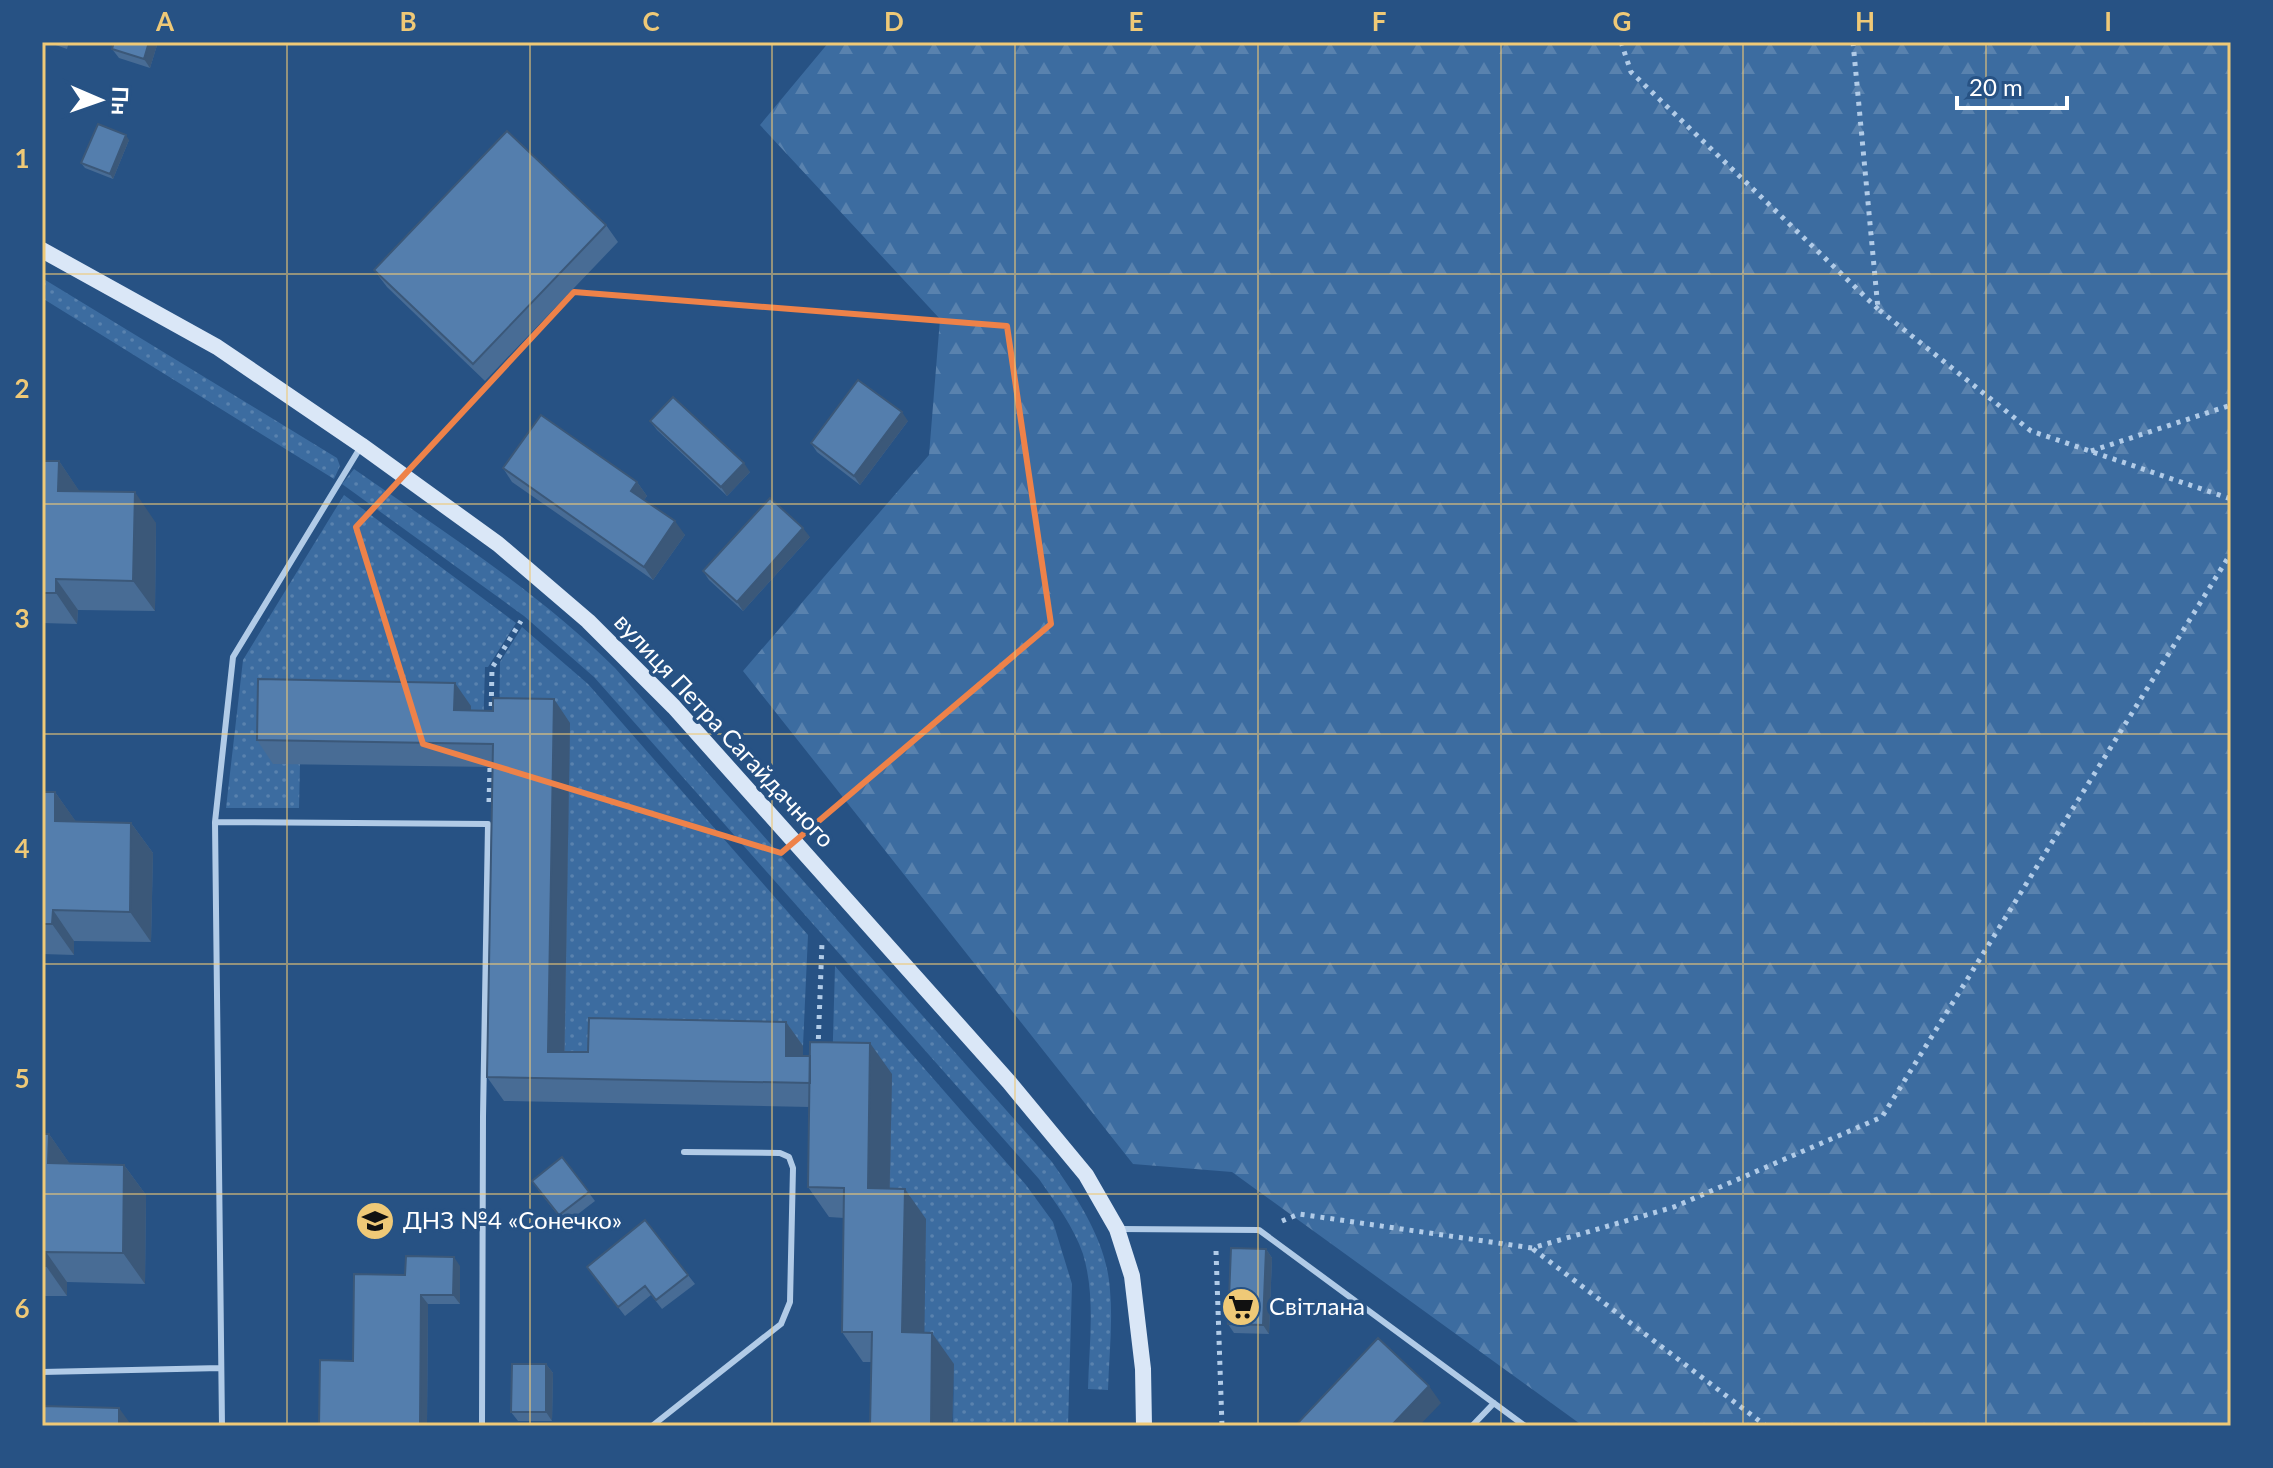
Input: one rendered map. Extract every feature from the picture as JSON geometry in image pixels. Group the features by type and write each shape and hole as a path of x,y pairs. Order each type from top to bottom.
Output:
{"main road":[{"name":"вулиця Петра Сагайдачного","path":"42,250 217,347 361,445 498,544 588,621 674,707 1009,1082 1086,1175 1117,1229 1132,1276 1143,1369 1144,1426"}],"lane":[{"path":"222,1426 215,822 233,657 361,445"},
{"path":"215,822 488,824 482,1426"},
{"path":"652,1426 761,1342 781,1324 790,1302 793,1168 789,1157 780,1153 684,1152"},
{"path":"1117,1229 1259,1230 1525,1426"},
{"path":"42,1372 221,1368"},
{"path":"1472,1426 1494,1403"}],"path":[{"path":"1621,42 1631,72 1878,309 2031,431 2231,499"},
{"path":"1853,42 1878,309"},
{"path":"2090,451 2231,405"},
{"path":"1259,1230 1299,1214 1532,1248 1674,1207 1882,1117 2231,553"},
{"path":"491,723 492,668 521,621"},
{"path":"488,824 490,767"},
{"path":"818,1049 822,942"},
{"path":"1215,1230 1222,1426"},
{"path":"1532,1248 1766,1426"}],"highlighted area":[{"path":"574,292 1007,326 1051,624 781,853 423,744 356,527"}],"green space":[{"path":"829,42 2231,42 2231,1426 1583,1426 1232,1172 1133,1164 743,671 929,455 940,319 760,125"},
{"path":"42,278 337,458 340,466 334,479 42,298"},
{"path":"354,469 522,588 615,668 1052,1162 1090,1223 1108,1272 1111,1315 1108,1390 1088,1389 1091,1321 1087,1270 1075,1234 1039,1179 594,677 524,616 342,484"},
{"path":"344,495 516,623 488,667 485,667 483,734 274,764 300,764 299,808 226,808 243,660"},
{"path":"522,627 588,684 808,935 803,1046 606,1042 564,1076 570,724 499,734 500,662"},
{"path":"835,966 1026,1185 1053,1222 1072,1284 1068,1426 953,1426 954,1364 924,1363 889,1219 892,1074 832,1073"}],"building":[{"path":"114,42 149,42 144,59 112,49"},
{"path":"98,124 126,135 110,174 81,163"},
{"path":"507,131 606,225 473,364 374,270"},
{"path":"858,380 902,412 854,476 811,443"},
{"path":"673,397 744,463 721,487 650,421"},
{"path":"541,415 637,482 631,491 675,521 644,567 503,468"},
{"path":"42,461 59,461 58,491 135,492 133,581 56,579 56,593 42,593"},
{"path":"770,498 803,528 737,602 703,571"},
{"path":"258,679 455,683 454,710 493,711 493,698 554,699 548,1052 588,1052 589,1018 786,1022 786,1056 810,1056 810,1083 487,1077 493,744 257,740"},
{"path":"42,792 55,792 55,821 131,823 130,912 53,910 52,924 42,924"},
{"path":"810,1042 870,1043 868,1188 905,1189 902,1332 932,1333 931,1426 870,1426 872,1332 842,1332 844,1188 808,1187"},
{"path":"42,1134 49,1134 48,1163 124,1165 123,1253 46,1252 46,1266 42,1266"},
{"path":"562,1157 589,1192 559,1215 532,1181"},
{"path":"645,1220 688,1275 656,1300 645,1286 618,1307 587,1267"},
{"path":"1231,1248 1266,1249 1263,1325 1228,1324"},
{"path":"406,1256 454,1257 453,1295 421,1295 420,1426 319,1425 320,1360 353,1361 354,1274 405,1275"},
{"path":"1378,1338 1429,1386 1391,1426 1295,1426"},
{"path":"512,1364 546,1364 546,1412 511,1412"},
{"path":"42,1406 119,1408 119,1426 42,1426"}],"place":[{"name":"ДНЗ №4 «Сонечко»","path":"375,1221"},
{"name":"Світлана","path":"1241,1307"}]}
